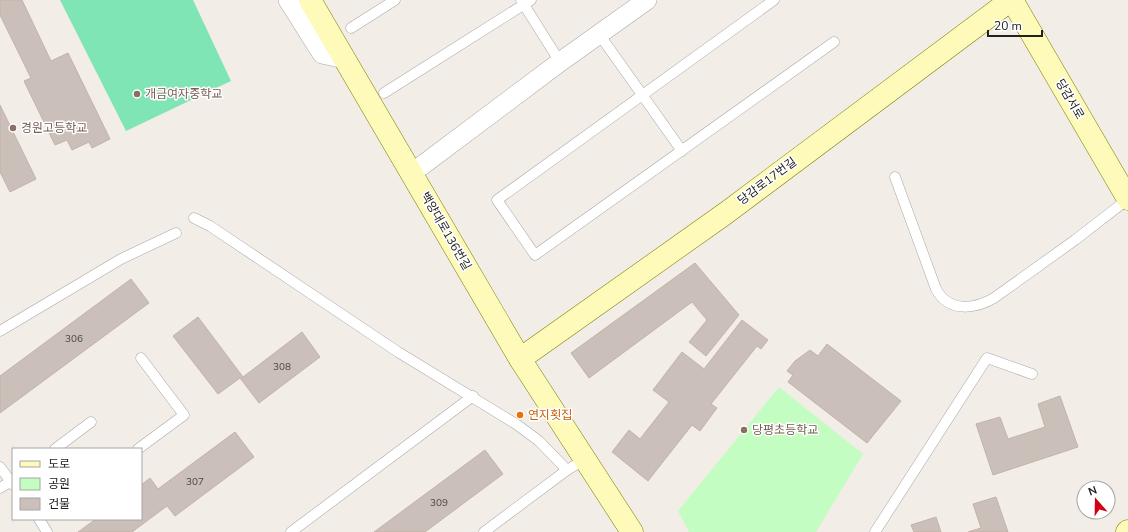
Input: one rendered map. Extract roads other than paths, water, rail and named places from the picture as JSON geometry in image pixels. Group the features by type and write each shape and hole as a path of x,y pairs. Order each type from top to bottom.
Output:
{"street":[{"path":"288,0 322,54 345,60"},
{"name":"백양대로136번길","path":"310,0 520,359 576,465 632,532"},
{"path":"412,173 560,62 647,0"},
{"name":"당감서로","path":"1012,0 1128,199"},
{"name":"당감로17번길","path":"520,359 726,213 1012,0"}],"lane":[{"path":"350,28 395,0"},
{"path":"774,0 497,200 535,255 834,42"},
{"path":"384,93 525,2 560,62"},
{"path":"599,34 682,151"},
{"path":"896,177 936,290 939,295 949,303 959,307 970,307 983,304 994,298 1076,240 1128,199"},
{"name":"백양대로136번길","path":"194,218 210,226 398,352 473,396 576,465"},
{"path":"0,331 121,259 176,233"},
{"path":"139,448 184,415 141,358"},
{"path":"875,532 987,358 1032,374"},
{"path":"290,532 473,396"},
{"path":"56,448 91,422"},
{"path":"484,532 576,465"},
{"path":"0,467 12,482 0,488"},
{"path":"41,520 47,532"}],"place":[{"name":"개금여자중학교","path":"137,94"},
{"name":"경원고등학교","path":"13,128"},
{"name":"연지횟집","path":"520,415"},
{"name":"당평초등학교","path":"744,430"}]}
